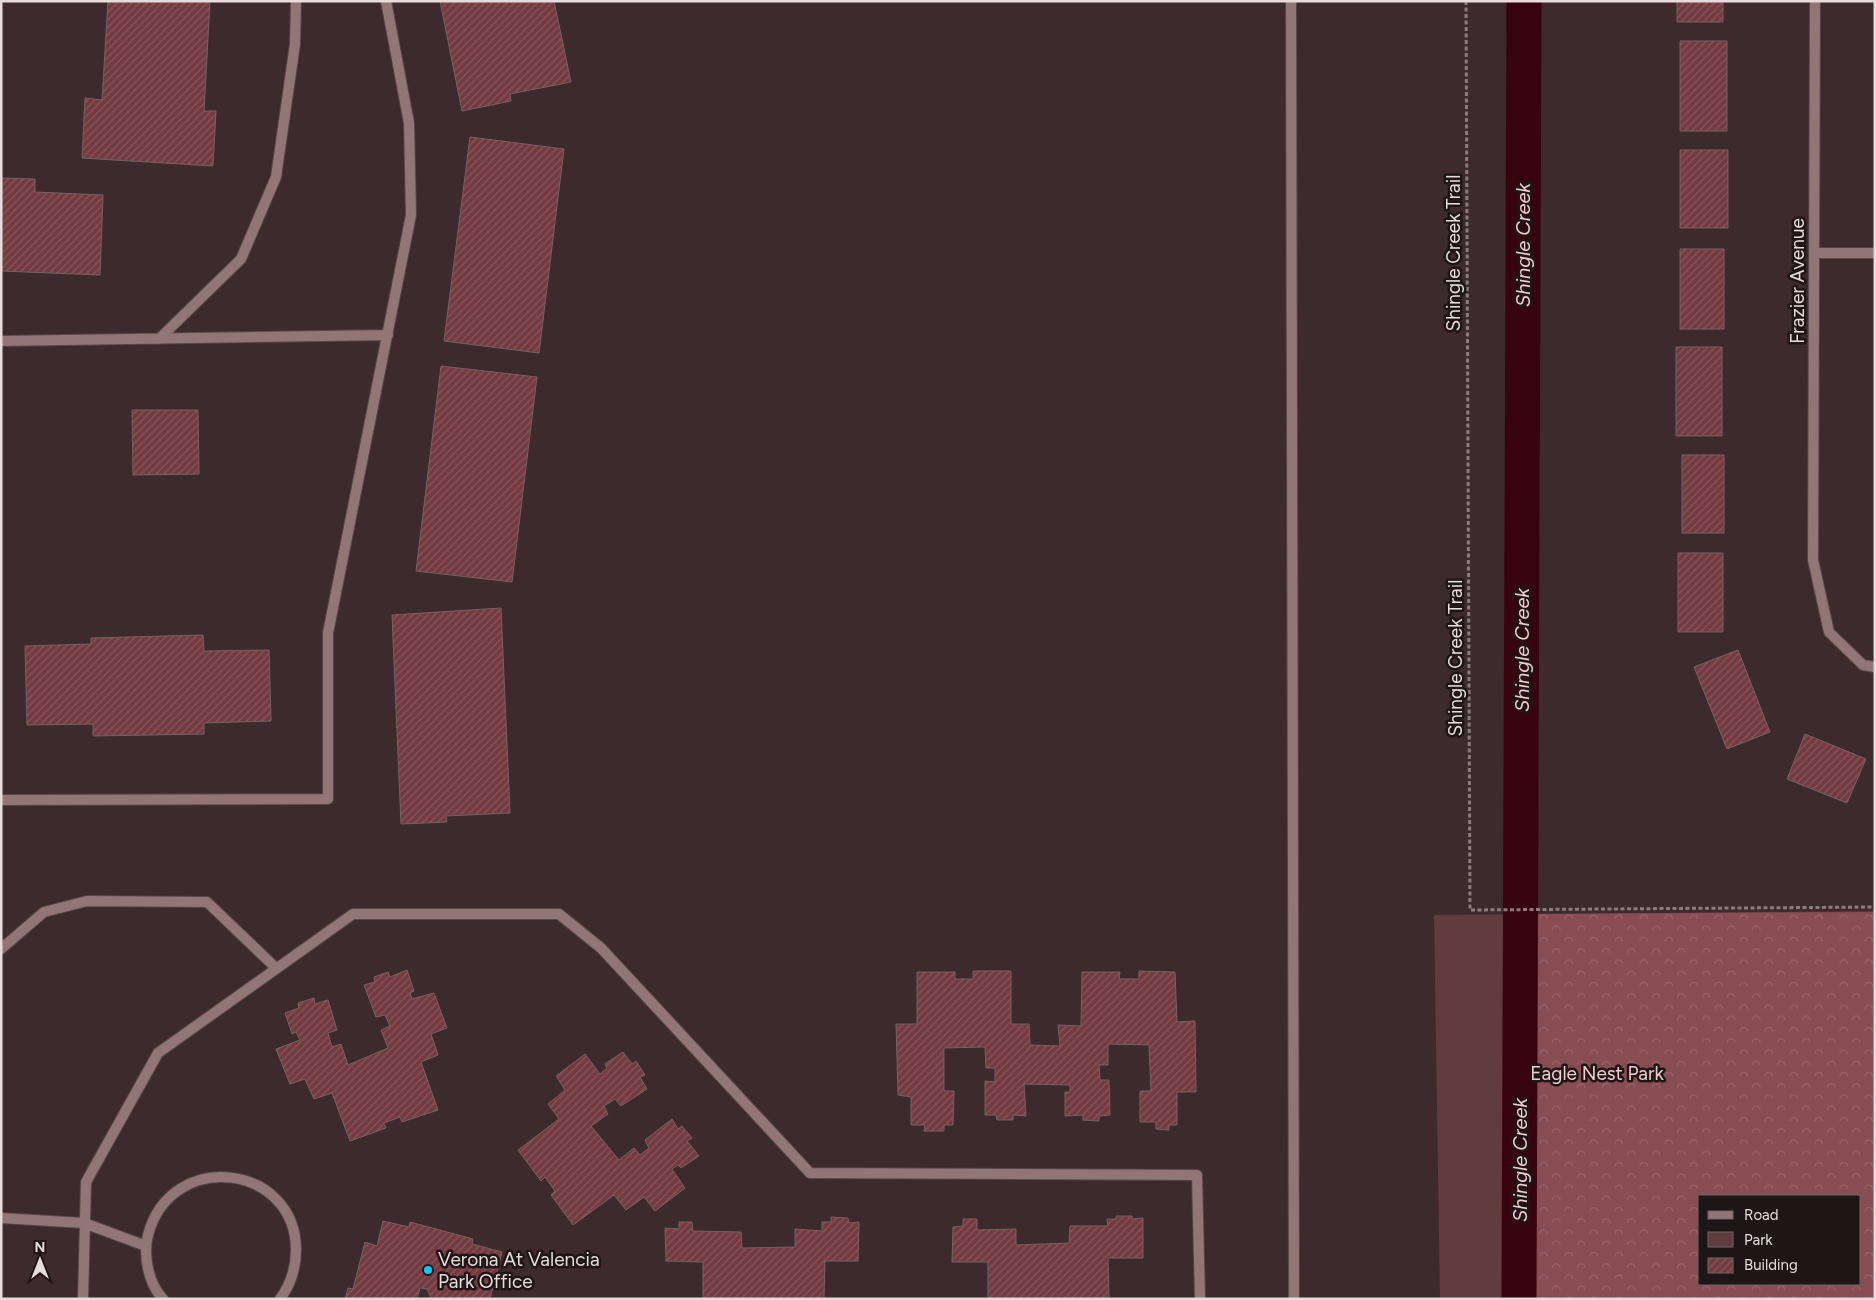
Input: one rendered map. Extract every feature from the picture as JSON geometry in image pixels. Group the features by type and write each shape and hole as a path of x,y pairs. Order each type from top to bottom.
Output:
{"street":[{"path":"159,339 241,259 276,177 295,44 296,1"},
{"path":"1,800 328,799 328,633 388,335 410,215 409,123 386,1"},
{"path":"1291,1 1294,1299"},
{"name":"Frazier Avenue","path":"1815,1 1813,560 1829,632 1863,665 1875,667"},
{"path":"1814,253 1875,253"},
{"path":"1,342 388,335"},
{"path":"1,949 44,912 87,901 207,902 276,968"},
{"path":"82,1299 86,1182 158,1052 353,914 559,914 601,948 810,1173 1197,1174 1200,1299"},
{"path":"163,1299 148,1271 146,1246 152,1222 165,1201 184,1186 206,1177 231,1177 254,1183 274,1197 289,1217 296,1240 296,1264 289,1287 280,1299"},
{"path":"1,1218 84,1223 146,1246"}],"path":[{"name":"Shingle Creek Trail","path":"1466,1 1470,910 1875,908"}],"green space":[{"name":"Eagle Nest Park","path":"1875,911 1875,1299 1440,1299 1434,915"},
{"name":"Eagle Nest Park","path":"1875,912 1875,1299 1522,1299 1524,914"}],"building":[{"path":"108,1 210,1 204,111 216,111 213,166 82,158 85,98 102,100"},
{"path":"440,1 554,1 571,82 510,94 511,101 462,111"},
{"path":"1677,1 1723,1 1723,22 1677,22"},
{"path":"1680,41 1727,41 1727,131 1680,131"},
{"path":"470,137 564,149 539,353 444,341"},
{"path":"1680,150 1728,150 1728,228 1680,228"},
{"path":"1,178 35,179 35,192 103,195 100,275 1,271"},
{"path":"1680,249 1724,249 1724,329 1680,329"},
{"path":"1676,347 1722,347 1722,436 1676,436"},
{"path":"441,366 537,377 512,582 416,571"},
{"path":"132,410 198,410 199,474 133,475"},
{"path":"1682,455 1724,455 1724,533 1682,533"},
{"path":"1678,553 1723,553 1723,632 1678,632"},
{"path":"501,608 510,813 446,816 447,822 401,824 392,615"},
{"path":"203,635 204,651 269,650 271,721 204,723 204,734 93,736 93,724 27,725 25,646 91,644 91,638"},
{"path":"1738,650 1770,732 1727,749 1694,667"},
{"path":"1805,734 1866,759 1847,803 1787,779"},
{"path":"407,970 414,991 410,993 412,999 434,993 447,1028 431,1034 438,1055 421,1062 438,1110 402,1122 400,1117 384,1123 386,1128 350,1141 332,1093 314,1099 305,1079 290,1084 276,1049 300,1040 296,1032 292,1034 285,1013 299,1008 298,1003 314,998 315,1004 328,1000 337,1030 328,1033 332,1047 341,1044 348,1065 388,1048 381,1030 390,1026 385,1015 376,1017 364,985 375,982 374,977 388,972 390,977"},
{"path":"973,971 1011,971 1011,1024 1029,1024 1030,1045 1060,1046 1058,1025 1081,1026 1082,972 1120,972 1119,979 1139,979 1139,971 1175,972 1177,1022 1195,1021 1196,1092 1177,1092 1177,1125 1169,1125 1169,1130 1156,1129 1156,1122 1140,1122 1140,1091 1151,1091 1149,1045 1108,1044 1108,1065 1099,1065 1100,1080 1109,1080 1110,1115 1099,1116 1099,1121 1083,1120 1083,1115 1065,1116 1065,1092 1070,1092 1070,1085 1024,1084 1026,1116 1013,1115 1013,1120 997,1120 996,1115 985,1115 985,1081 995,1082 995,1068 986,1068 985,1047 944,1048 944,1091 954,1091 953,1125 944,1125 944,1131 924,1131 925,1125 911,1125 911,1097 898,1095 896,1024 917,1024 917,972 955,972 955,979 973,979"},
{"path":"623,1052 632,1064 636,1061 645,1075 640,1077 647,1089 621,1106 615,1099 604,1106 608,1114 591,1126 619,1160 634,1148 640,1155 649,1148 645,1140 672,1119 678,1129 682,1126 692,1138 687,1141 699,1156 681,1168 678,1165 672,1169 685,1188 655,1211 644,1197 626,1210 614,1195 573,1225 551,1195 555,1191 545,1177 541,1181 518,1150 559,1119 548,1104 565,1090 556,1076 585,1054 600,1074 607,1068 605,1064"},
{"path":"1116,1216 1132,1216 1132,1219 1143,1218 1143,1258 1108,1258 1109,1299 988,1299 988,1262 952,1262 953,1227 963,1226 963,1219 977,1219 977,1230 1016,1229 1016,1245 1069,1243 1070,1226 1108,1226 1107,1219 1116,1219"},
{"path":"831,1217 848,1218 849,1223 859,1222 858,1261 825,1261 824,1299 703,1299 703,1262 666,1261 665,1228 679,1229 679,1222 692,1222 693,1231 741,1232 742,1248 795,1247 795,1229 822,1231 822,1222 831,1222"},
{"name":"Verona At Valencia Park Office","path":"383,1221 409,1227 410,1222 473,1239 472,1244 502,1252 490,1299 465,1299 457,1297 454,1299 435,1299 431,1298 427,1289 420,1288 417,1299 345,1299 348,1288 353,1289 365,1242 377,1246"}],"waterway":[{"name":"Shingle Creek","path":"1519,1299 1524,1"}],"place":[{"name":"Verona At Valencia Park Office","path":"428,1270"}]}
